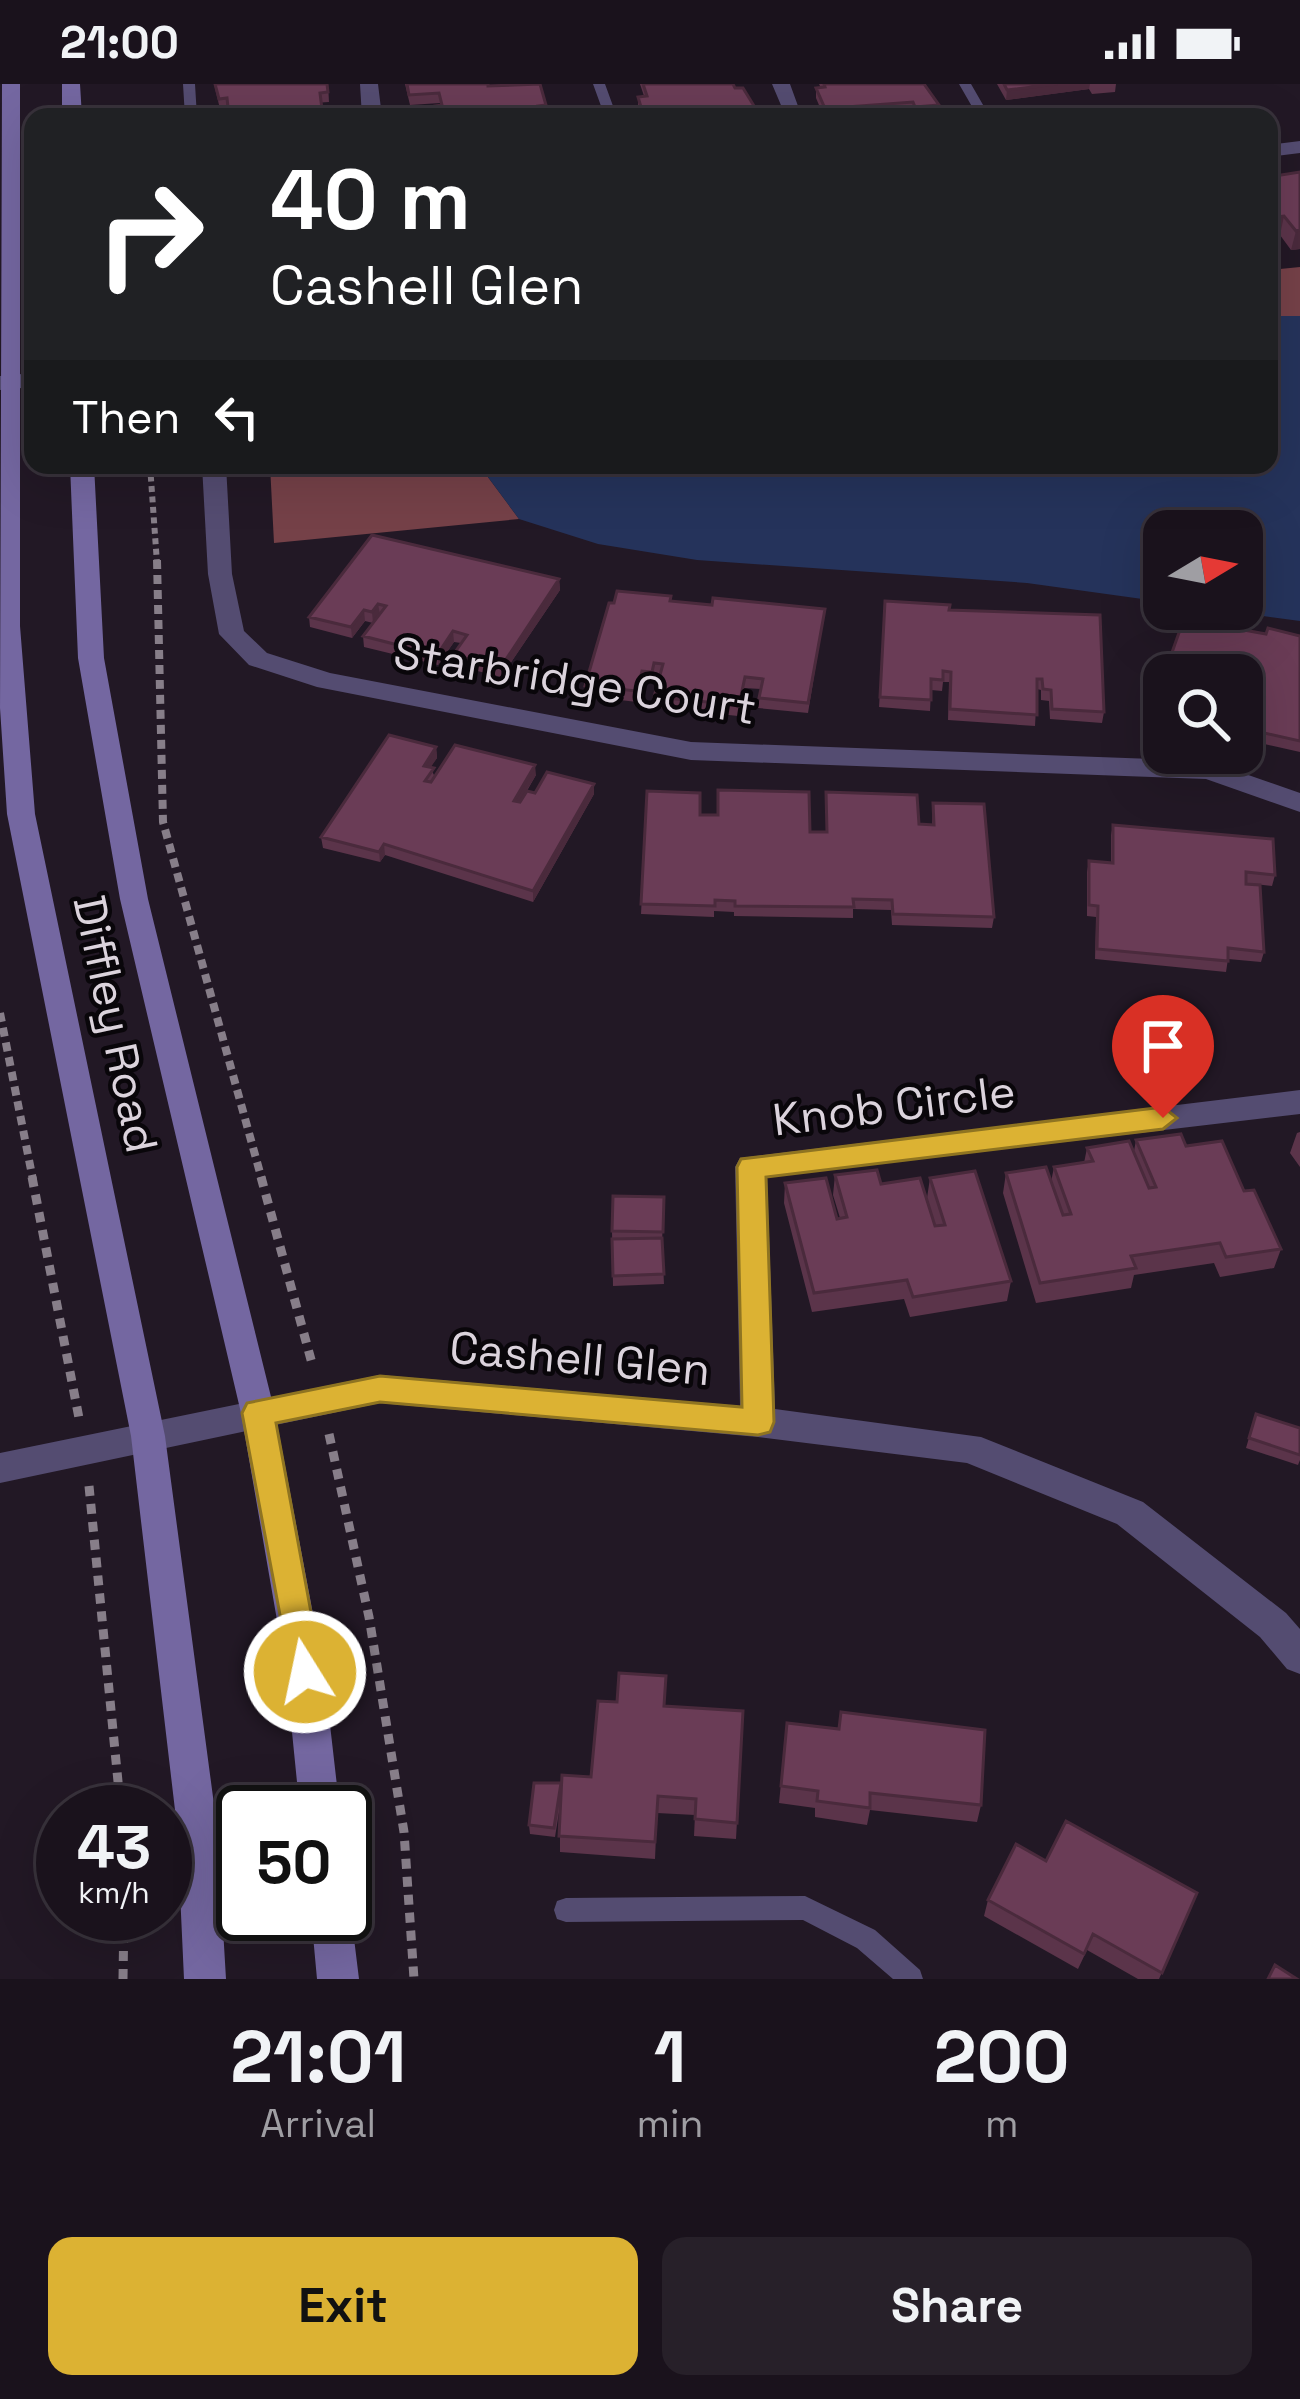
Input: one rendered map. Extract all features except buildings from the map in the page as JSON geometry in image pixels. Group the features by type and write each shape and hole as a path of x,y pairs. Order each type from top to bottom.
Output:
{"main road":[{"name":"Diffley Road","path":"11,84 14,382 7,626 21,814 148,1436 197,1827 205,1979"},
{"name":"Diffley Road","path":"82,474 91,658 134,899 258,1413 305,1672 317,1785"},
{"path":"334,1941 338,1979"}],"street":[{"name":"Starbridge Court","path":"214,474 220,574 232,634 258,659 326,681 691,751 1208,770 1300,803"},
{"name":"Knob Circle","path":"758,1422 751,1167 1300,1102"},
{"name":"Cashell Glen","path":"0,1468 380,1389 758,1422 969,1448 1130,1513 1273,1625 1300,1657"}],"lane":[{"path":"566,1910 805,1908 866,1939 911,1979"}],"path":[{"path":"151,474 159,592 163,822 322,1401 370,1617 404,1832 414,1979"},
{"path":"123,1979 124,1941"}],"shaded area":[{"path":"1300,267 1300,316 1278,316 1278,269"},
{"path":"270,474 486,474 519,519 274,543"}],"water":[{"path":"1278,316 1300,316 1300,621 1263,616 1263,510 1143,510 1143,599 1027,583 697,560 598,544 519,519 486,474 1278,474"}],"route":[{"path":"305,1672 258,1413 380,1389 758,1422 751,1167 1163,1118"}]}
